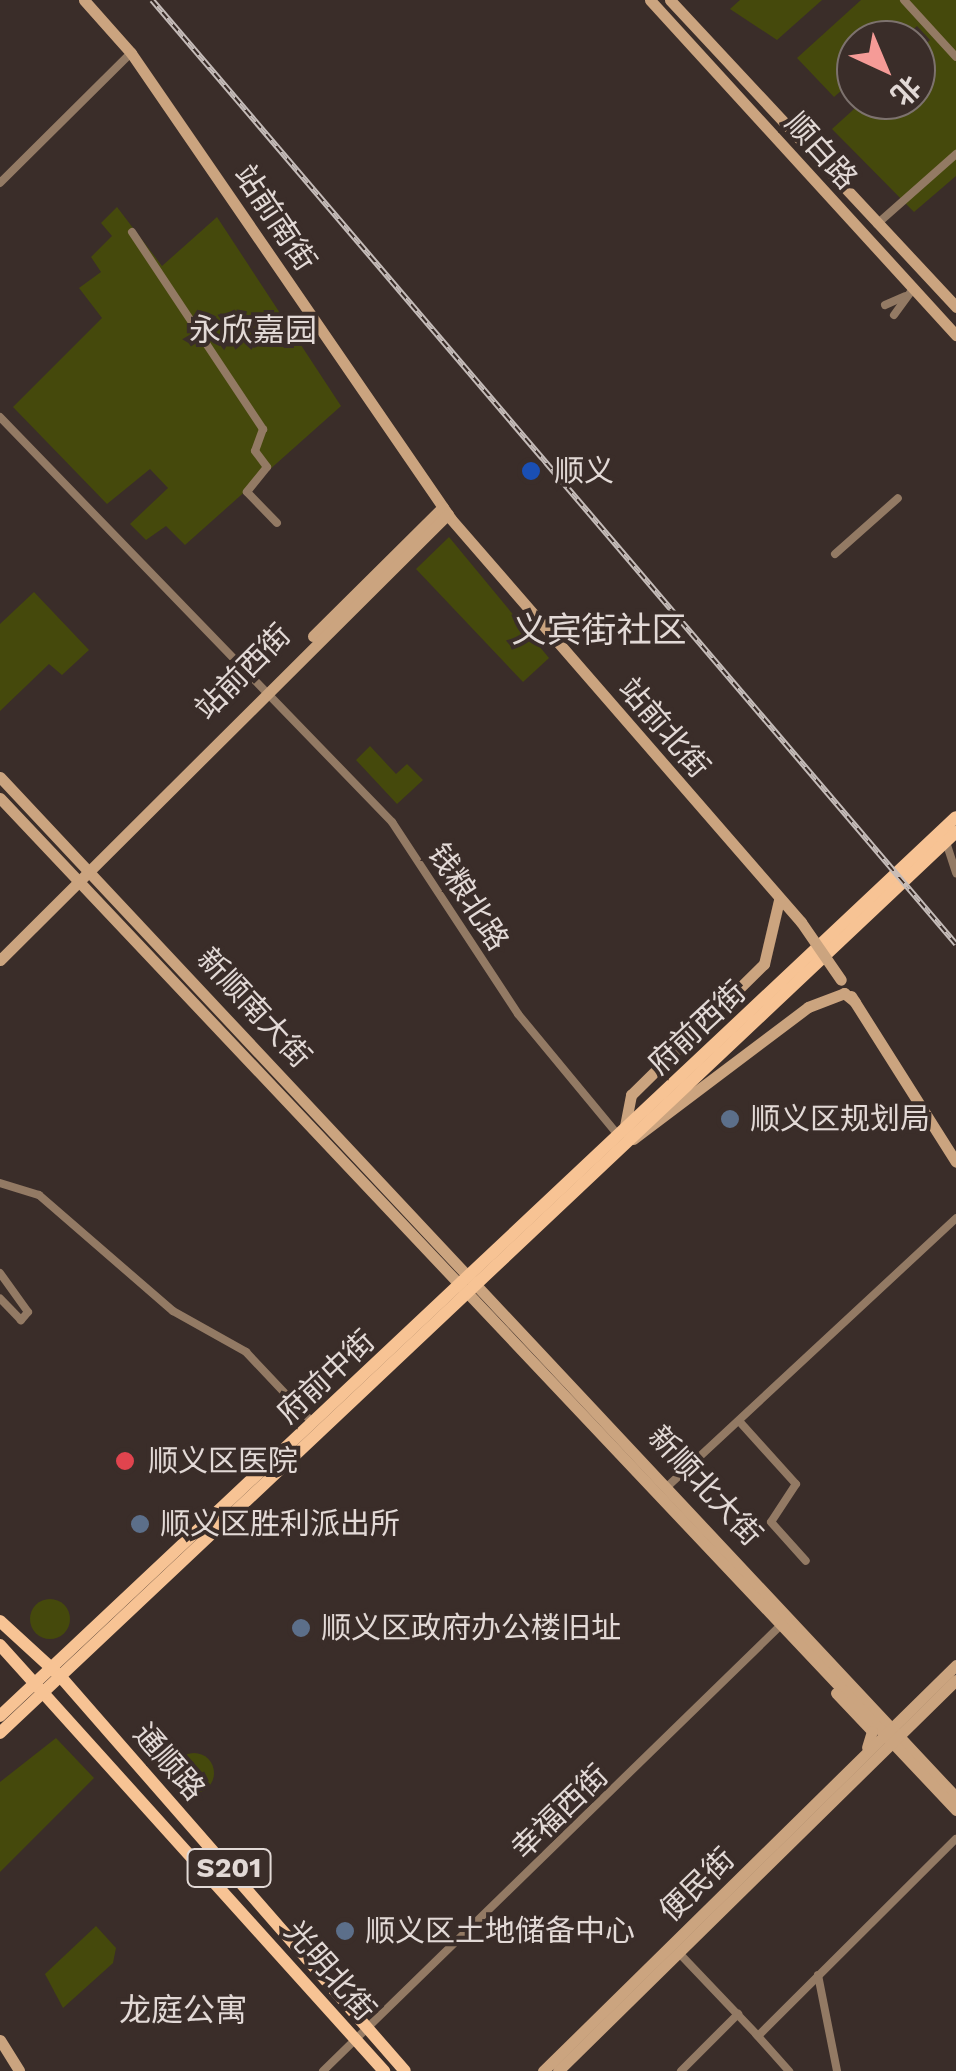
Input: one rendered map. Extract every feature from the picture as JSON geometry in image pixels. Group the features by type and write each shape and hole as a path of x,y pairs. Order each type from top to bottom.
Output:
{"main road":[{"name":"站前南街","path":"84,0 131,53 447,514"},
{"name":"顺白路","path":"650,0 909,293 956,335"},
{"name":"顺白路","path":"670,0 956,308"},
{"name":"站前西街","path":"82,874 447,514"},
{"name":"站前北街","path":"447,514 801,922 855,1002"},
{"name":"新顺南大街","path":"0,777 82,874 465,1290"},
{"name":"新顺南大街","path":"0,798 82,874 476,1279"},
{"name":"府前西街","path":"476,1279 956,817"},
{"name":"府前西街","path":"625,1135 951,837"},
{"path":"0,951 82,874"},
{"path":"0,960 82,874"},
{"path":"625,1135 631,1095 764,964 780,918 772,889"},
{"path":"625,1135 808,1008 844,993 855,1002 956,1162"},
{"name":"府前中街","path":"56,1671 476,1279"},
{"name":"新顺北大街","path":"476,1279 833,1658 893,1734"},
{"name":"府前中街","path":"43,1684 313,1424 465,1290"},
{"name":"新顺北大街","path":"465,1290 781,1625 893,1734"},
{"name":"S201","path":"0,1620 56,1671"},
{"name":"S201","path":"0,1645 43,1684"},
{"path":"833,1658 893,1716 956,1664"},
{"path":"893,1734 956,1664"},
{"path":"812,1816 874,1738 822,1667"},
{"name":"通顺路","path":"56,1671 406,2071"},
{"path":"893,1734 956,1683"},
{"path":"917,1756 914,1730 956,1683"},
{"path":"0,1716 43,1684"},
{"path":"0,1732 43,1684"},
{"name":"光明北街","path":"43,1684 384,2071"},
{"path":"893,1734 956,1797"},
{"path":"893,1734 956,1812"},
{"name":"便民街","path":"558,2071 893,1734"},
{"path":"812,1816 890,1756 956,1812"},
{"name":"便民街","path":"542,2071 812,1816"},
{"path":"0,2040 19,2071"}],"street":[{"path":"904,0 956,58"},
{"path":"0,183 131,53"},
{"path":"877,224 956,154"},
{"path":"132,232 262,429 255,452 266,467 247,492 277,523"},
{"path":"885,305 909,293"},
{"path":"894,315 909,293"},
{"name":"钱粮北路","path":"0,416 392,822 518,1014 625,1135"},
{"path":"835,554 898,498"},
{"path":"951,837 956,873"},
{"path":"0,1183 39,1195 172,1311 246,1352 313,1424"},
{"path":"669,1485 956,1218"},
{"path":"0,1273 28,1312 20,1320 0,1298"},
{"path":"739,1421 796,1484 771,1522 806,1561"},
{"name":"幸福西街","path":"324,2071 792,1615"},
{"path":"756,2034 956,1839"},
{"path":"679,1952 789,2071"},
{"path":"818,1976 837,2071"},
{"path":"681,2071 738,2014"}],"green space":[{"path":"740,0 822,0 777,40 730,9"},
{"path":"861,0 956,0 956,176 914,212 832,129 842,120 936,120 936,20 839,20"},
{"path":"836,23 836,95 834,97 797,58"},
{"path":"117,207 162,266 217,217 341,406 185,545 166,526 146,540 130,524 168,488 150,469 107,504 13,407 102,318 79,288 101,272 91,257 112,236 101,223"},
{"path":"449,537 549,658 523,682 416,569"},
{"path":"34,592 89,650 62,675 49,664 0,711 0,624"},
{"path":"370,746 396,774 407,764 423,780 397,804 356,760"},
{"path":"50,1599 64,1605 70,1619 64,1633 50,1639 36,1633 30,1619 36,1605"},
{"path":"56,1738 94,1778 0,1872 0,1782"},
{"path":"194,1753 208,1759 214,1773 208,1787 194,1793 180,1787 174,1773 180,1759"},
{"path":"96,1926 116,1948 113,1963 63,2008 45,1974"}],"railway":[{"path":"152,0 956,944"}],"place":[{"name":"顺义","path":"531,471"},
{"name":"顺义区规划局","path":"730,1119"},
{"name":"顺义区医院","path":"125,1461"},
{"name":"顺义区胜利派出所","path":"140,1524"},
{"name":"顺义区政府办公楼旧址","path":"301,1628"},
{"name":"顺义区土地储备中心","path":"345,1931"}],"district":[{"name":"永欣嘉园","path":"253,330"},
{"name":"义宾街社区","path":"599,630"},
{"name":"龙庭公寓","path":"183,2010"}]}
